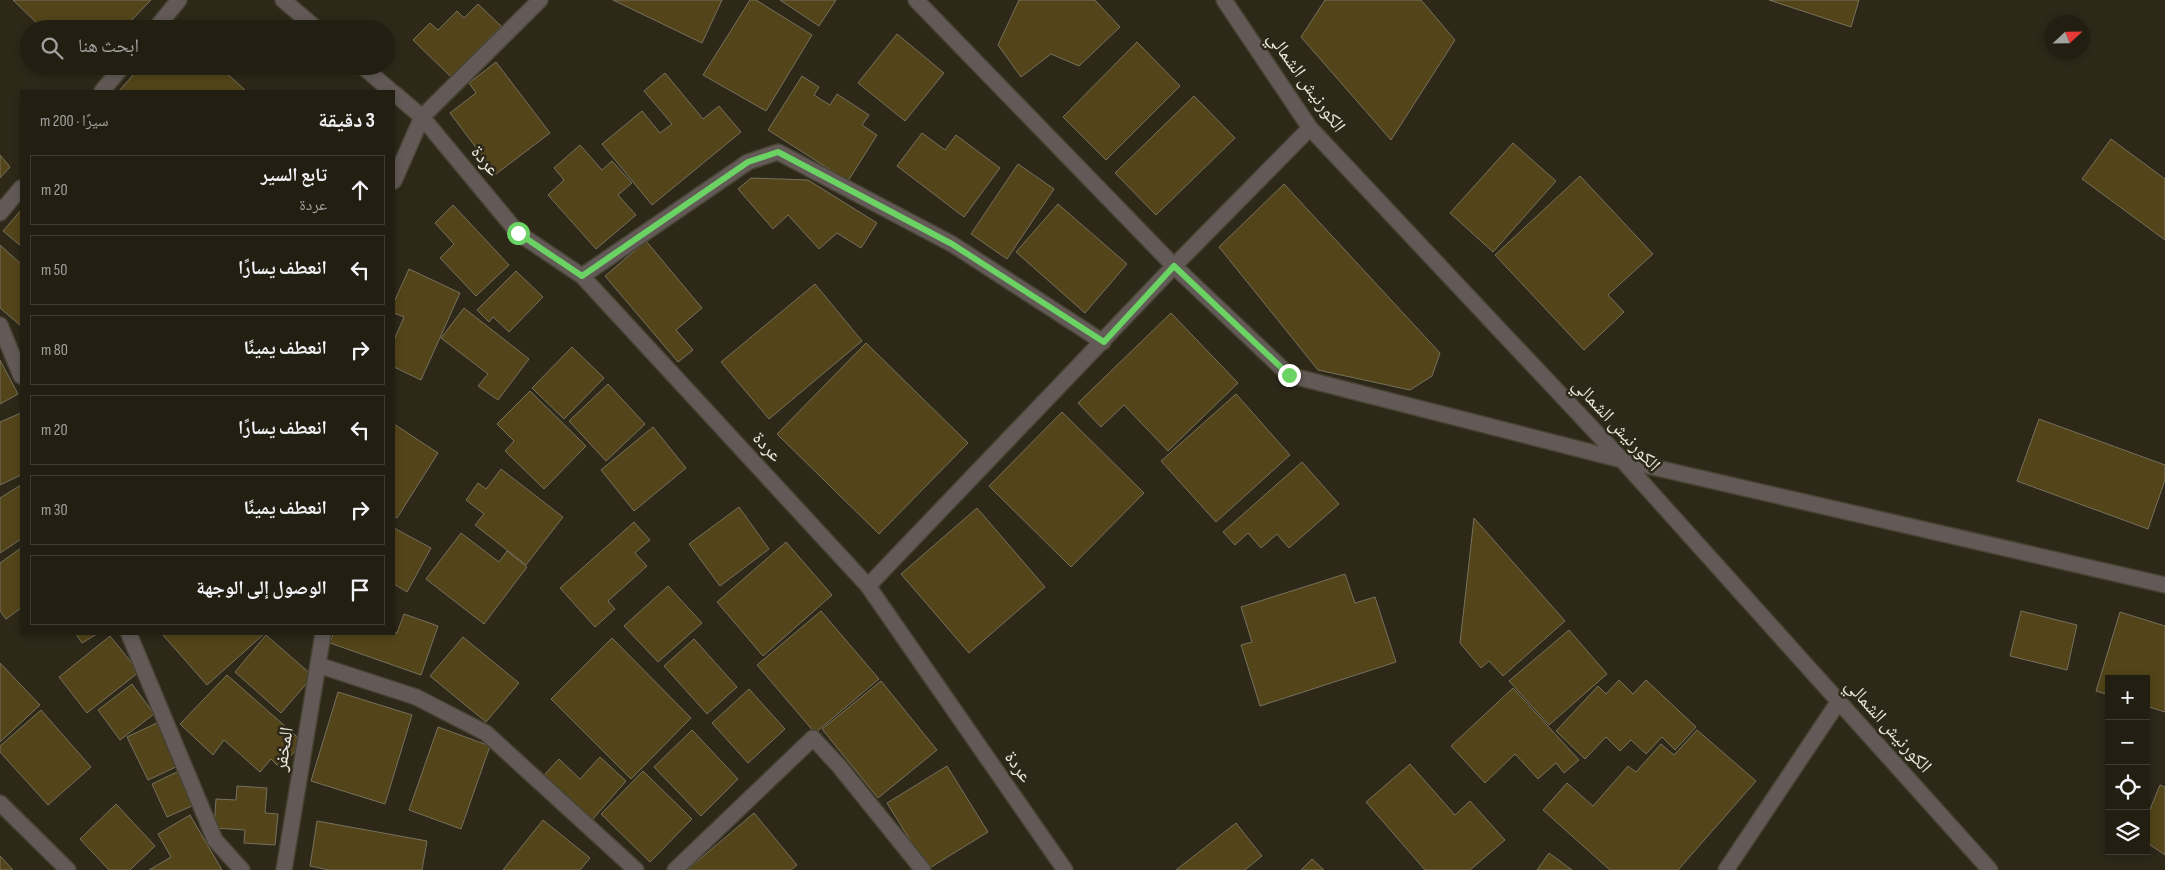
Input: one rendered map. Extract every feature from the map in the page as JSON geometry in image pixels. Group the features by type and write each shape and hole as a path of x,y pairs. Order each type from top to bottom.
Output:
{"street":[{"path":"162,20 179,0"},
{"path":"283,0 306,20"},
{"path":"395,180 422,117 540,0"},
{"path":"916,0 1174,266 1289,375 1622,460 2165,585"},
{"name":"الكورنيش الشمالي","path":"1224,0 1310,128 1622,460 1990,870"},
{"path":"103,90 115,75"},
{"name":"عردة","path":"372,75 390,90"},
{"name":"عردة","path":"395,94 422,117 518,233 582,276 868,586 1065,870"},
{"path":"868,586 1104,342 1174,266 1310,128"},
{"path":"582,276 748,162 778,152 952,244 1104,342"},
{"path":"0,213 20,189"},
{"path":"0,325 20,374"},
{"path":"129,635 215,840 242,870"},
{"name":"المخفر","path":"284,870 323,635"},
{"path":"318,665 416,697 486,733 636,870"},
{"path":"1726,870 1839,701"},
{"path":"675,870 813,738 839,766 923,870"},
{"path":"0,803 68,870"}],"building":[{"path":"13,0 151,0 132,20 34,20"},
{"path":"613,0 722,0 702,43"},
{"path":"750,0 756,0 812,35 766,111 703,75"},
{"path":"780,0 836,0 819,26"},
{"path":"1019,0 1095,0 1120,27 1079,66 1051,54 1021,77 998,45"},
{"path":"1325,0 1421,0 1455,40 1391,140 1301,37"},
{"path":"1769,0 1859,0 1851,27"},
{"path":"478,4 501,26 451,77 413,40 430,23 438,30 457,11 464,18"},
{"path":"897,34 944,73 905,121 858,83"},
{"path":"1137,42 1180,86 1106,160 1063,117"},
{"path":"496,62 550,133 496,174 450,113 476,93 469,83"},
{"path":"665,73 703,119 719,106 741,132 652,205 602,144 642,111 660,133 672,124 644,91"},
{"path":"133,75 229,75 245,90 120,90"},
{"path":"802,76 819,87 814,95 830,105 837,94 869,115 862,125 877,135 848,181 768,130"},
{"path":"1194,96 1235,138 1156,215 1115,173"},
{"path":"922,133 945,150 956,135 1000,168 964,217 897,166"},
{"path":"2111,139 2165,179 2165,240 2082,179"},
{"path":"1513,143 1556,181 1493,252 1450,213"},
{"path":"580,145 602,170 612,161 632,183 618,195 636,215 596,249 548,195 564,180 554,168"},
{"path":"0,155 10,167 0,178"},
{"path":"1018,164 1054,189 1007,259 971,234"},
{"path":"1580,176 1653,254 1608,295 1624,312 1584,350 1495,255"},
{"path":"751,178 808,180 877,223 861,248 837,233 819,249 788,215 773,229 738,189"},
{"path":"1284,184 1440,353 1432,376 1410,390 1318,370 1219,247"},
{"path":"1058,204 1127,264 1085,313 1016,252"},
{"path":"453,205 509,265 476,296 440,258 454,244 435,223"},
{"path":"20,211 20,245 3,231"},
{"path":"646,241 702,308 676,330 693,350 678,362 605,276"},
{"path":"0,245 20,263 20,325 0,308"},
{"path":"409,269 460,293 421,380 395,367 395,338 404,317 395,313 395,300"},
{"path":"516,271 543,297 509,332 493,317 489,322 477,310"},
{"path":"815,284 862,341 769,419 721,362"},
{"path":"464,308 529,359 498,400 478,386 488,374 441,338"},
{"path":"1171,313 1238,383 1168,451 1124,405 1101,427 1078,403"},
{"path":"866,343 968,443 879,534 777,434"},
{"path":"572,347 604,378 564,419 532,388"},
{"path":"0,360 18,394 0,404"},
{"path":"608,384 645,424 606,461 569,421"},
{"path":"530,391 586,446 544,489 505,451 514,441 497,424"},
{"path":"1236,394 1290,455 1216,522 1161,461"},
{"path":"1062,412 1144,493 1071,567 989,486"},
{"path":"20,413 20,475 0,485 0,422"},
{"path":"2039,419 2165,465 2165,480 2148,529 2017,481"},
{"path":"395,425 438,453 397,518 395,517"},
{"path":"653,427 686,468 634,511 601,470"},
{"path":"1302,462 1339,504 1289,548 1277,534 1261,548 1248,533 1235,545 1223,532"},
{"path":"501,469 563,517 526,565 475,525 484,514 466,500 478,483 486,489"},
{"path":"20,486 20,540 0,553 0,498"},
{"path":"739,507 769,549 720,586 689,544"},
{"path":"977,508 1045,587 969,653 901,574"},
{"path":"1474,518 1565,621 1503,676 1489,661 1481,668 1460,643"},
{"path":"634,522 650,540 635,553 647,566 608,601 615,609 595,627 560,588"},
{"path":"395,529 431,548 407,592 395,585"},
{"path":"461,533 499,562 507,551 527,567 484,624 426,579"},
{"path":"786,542 832,595 763,656 717,602"},
{"path":"20,549 20,609 6,619 0,611 0,563"},
{"path":"1345,574 1355,603 1375,597 1396,662 1260,706 1241,645 1252,642 1241,607"},
{"path":"668,586 702,623 658,662 624,626"},
{"path":"821,611 879,679 815,733 757,665"},
{"path":"2021,611 2077,625 2067,670 2010,656"},
{"path":"2120,612 2165,626 2165,712 2150,707 2150,675 2105,675 2105,694 2096,691"},
{"path":"404,614 438,626 421,675 330,643 333,635 395,635"},
{"path":"1569,630 1607,674 1549,725 1509,681"},
{"path":"77,635 95,635 82,643"},
{"path":"163,635 263,635 207,685"},
{"path":"266,635 313,676 281,713 235,672"},
{"path":"110,636 139,672 87,713 59,677"},
{"path":"463,637 519,683 486,722 430,676"},
{"path":"612,638 691,718 631,779 551,699"},
{"path":"694,639 737,687 707,714 664,666"},
{"path":"0,663 40,705 0,742"},
{"path":"227,675 303,742 280,768 271,759 260,772 224,740 213,755 180,724"},
{"path":"1619,680 1633,694 1646,680 1696,727 1675,750 1662,737 1646,754 1631,740 1620,751 1606,737 1585,759 1556,731 1598,686 1606,694"},
{"path":"881,681 937,750 878,798 822,729"},
{"path":"132,684 154,714 120,740 98,710"},
{"path":"1513,688 1579,760 1564,773 1556,763 1538,779 1515,754 1485,783 1451,746"},
{"path":"749,689 785,729 748,763 712,723"},
{"path":"338,692 412,715 385,804 311,781"},
{"path":"41,710 91,767 48,805 0,752 0,746"},
{"path":"159,722 180,765 148,780 127,737"},
{"path":"438,727 490,746 461,829 409,810"},
{"path":"692,730 738,779 701,816 654,767"},
{"path":"1697,730 1756,781 1678,870 1610,870 1543,810 1567,783 1593,806 1628,766 1636,772 1661,744 1674,755"},
{"path":"600,757 626,781 592,820 544,775 559,759 580,779"},
{"path":"1410,764 1455,815 1470,801 1505,840 1470,870 1425,870 1366,802"},
{"path":"947,766 988,832 928,869 887,803"},
{"path":"179,771 194,805 167,817 152,784"},
{"path":"643,771 692,819 650,862 601,814"},
{"path":"2160,785 2165,787 2165,855 2150,845 2150,809"},
{"path":"237,786 267,788 265,813 278,814 275,845 244,843 245,830 214,828 216,799 236,800"},
{"path":"116,804 155,846 130,870 109,870 80,839"},
{"path":"754,813 797,865 791,870 687,870"},
{"path":"190,815 222,870 149,870 171,857 158,834"},
{"path":"543,820 590,858 580,870 503,870"},
{"path":"317,821 427,841 422,870 329,870 310,866"},
{"path":"1236,823 1262,856 1245,870 1176,870"},
{"path":"1549,853 1572,870 1537,870"},
{"path":"0,856 13,870 0,870"},
{"path":"1312,859 1324,870 1301,870"}],"route":[{"path":"518,233 582,276 748,162 778,152 952,244 1104,342 1174,266 1289,375"}]}
